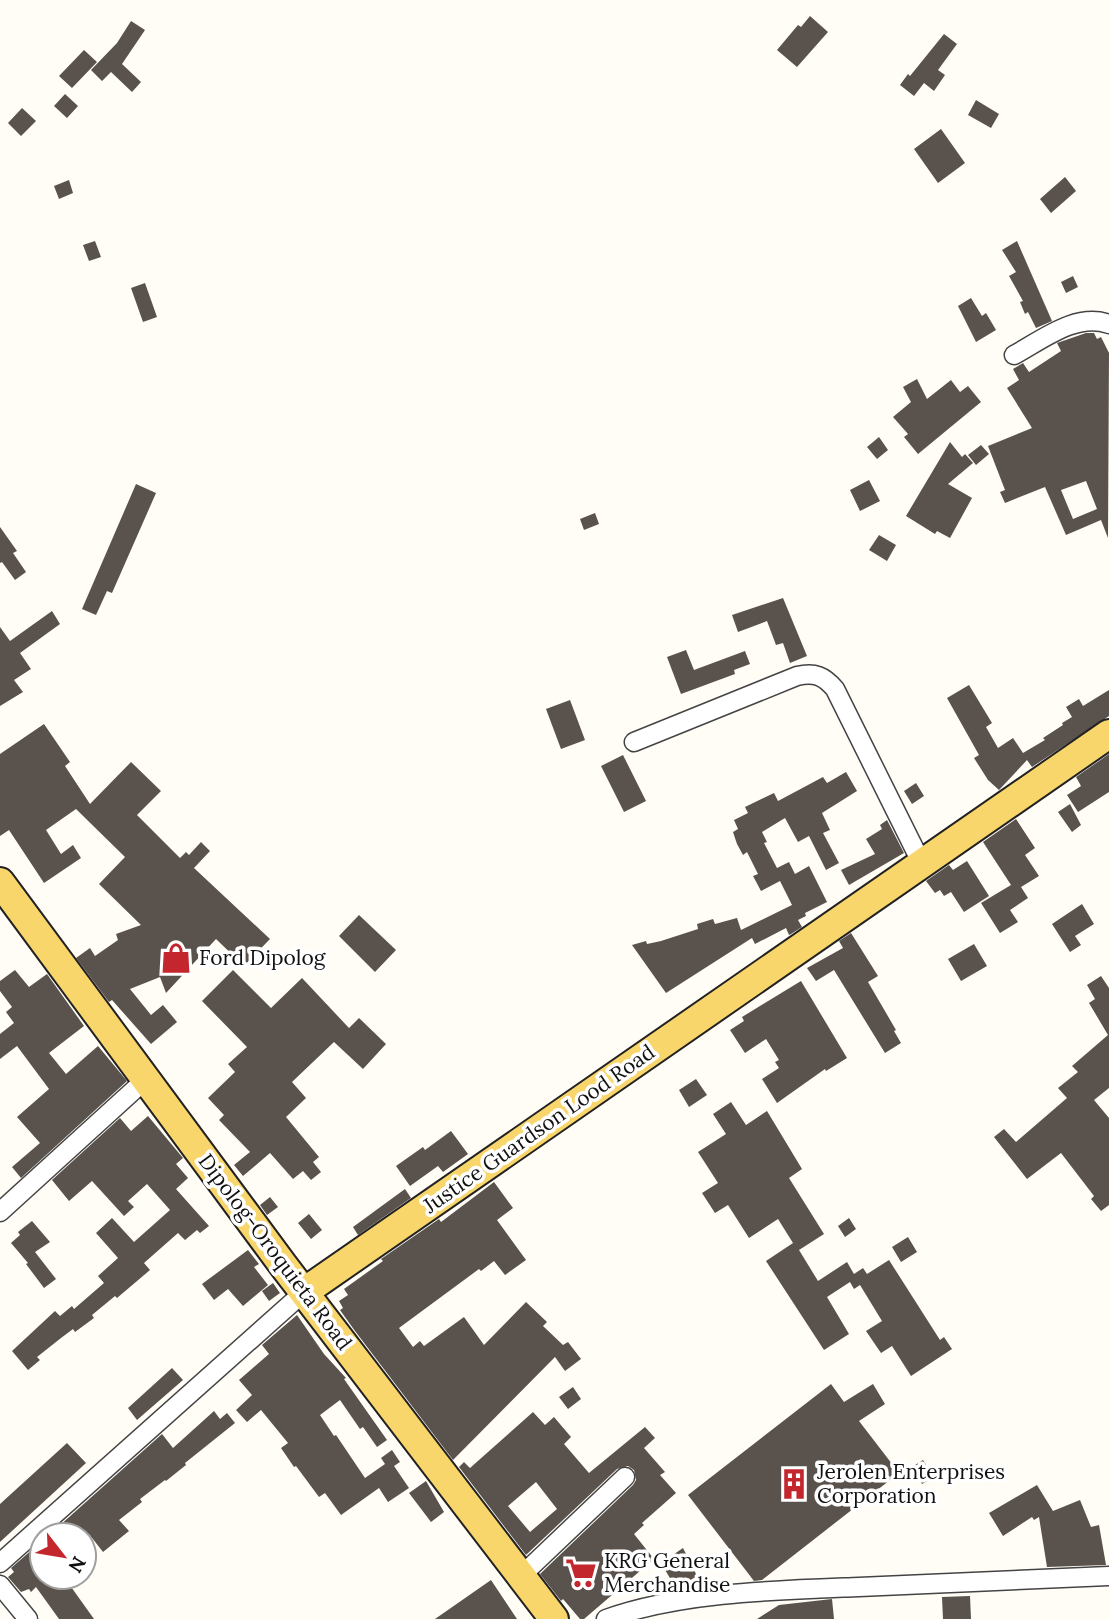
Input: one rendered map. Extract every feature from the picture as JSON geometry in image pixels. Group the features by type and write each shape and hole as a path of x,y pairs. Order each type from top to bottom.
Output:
{"main road":[{"name":"Justice Guardson Lood Road","path":"304,1292 1109,734"},
{"name":"Dipolog-Oroquieta Road","path":"0,882 304,1292 554,1619"}],"street":[{"path":"1014,355 1065,327 1086,320 1097,319 1109,324"},
{"path":"634,742 797,676 817,675 825,678 835,690 922,864"},
{"path":"0,1212 145,1080"},
{"name":"Justice Guardson Lood Road","path":"0,1563 304,1292"},
{"path":"521,1576 625,1477"},
{"path":"606,1619 665,1604 773,1590 1109,1576"},
{"path":"0,1585 27,1619"}],"building":[{"path":"810,16 828,32 797,67 777,50 798,25 801,27"},
{"path":"131,21 145,30 122,64 141,82 132,92 111,72 102,81 91,70 117,43"},
{"path":"944,34 957,44 938,70 945,75 934,91 924,83 914,96 900,85"},
{"path":"84,50 97,62 72,88 59,76"},
{"path":"65,94 78,106 67,118 54,106"},
{"path":"976,100 999,114 991,128 968,115"},
{"path":"22,108 36,121 21,136 8,123"},
{"path":"941,129 965,163 938,183 914,149"},
{"path":"1065,177 1076,191 1051,213 1040,199"},
{"path":"69,180 73,193 59,199 54,186"},
{"path":"95,241 101,257 89,261 83,245"},
{"path":"1017,241 1052,321 1036,328 1028,312 1025,314 1020,302 1023,301 1009,276 1016,272 1002,250"},
{"path":"1073,276 1078,287 1066,293 1061,282"},
{"path":"145,283 157,317 143,322 131,288"},
{"path":"971,298 982,316 986,313 996,330 976,342 958,306"},
{"path":"1094,333 1097,339 1101,337 1109,353 1108,538 1101,520 1066,535 1045,487 1005,503 1000,492 1005,490 988,446 1032,428 1007,388 1019,380 1013,369 1023,363 1029,372 1061,351 1057,343","holes":["1086,481 1097,509 1073,519 1061,490"]},
{"path":"917,379 927,399 951,380 960,392 968,386 981,402 918,454 904,437 908,434 893,417 911,402 903,387"},
{"path":"879,437 888,450 877,459 867,447"},
{"path":"950,442 962,457 965,454 973,463 948,484 972,498 950,538 937,531 935,534 906,516"},
{"path":"981,445 989,454 976,465 968,455"},
{"path":"869,480 880,501 860,511 850,490"},
{"path":"136,484 156,493 112,593 107,591 96,615 82,609"},
{"path":"595,513 599,524 584,530 580,519"},
{"path":"0,527 17,551 13,553 26,572 15,580 2,562 0,563"},
{"path":"879,535 896,545 887,561 869,550"},
{"path":"783,598 807,656 790,663 783,643 776,645 767,621 738,632 732,615"},
{"path":"52,611 60,624 20,653 31,669 14,680 23,692 0,706 0,627 10,641"},
{"path":"686,650 694,670 745,651 750,664 734,670 735,674 681,694 667,657"},
{"path":"969,685 992,723 986,727 998,748 1013,738 1023,753 1045,740 1043,738 1072,717 1066,707 1079,699 1083,706 1109,690 1109,716 1032,767 1027,760 999,790 988,780 974,758 979,755 947,698"},
{"path":"570,700 585,740 561,749 546,709"},
{"path":"44,724 70,762 65,766 90,804 131,762 161,791 137,815 180,858 186,852 189,855 201,842 210,851 194,868 270,939 244,966 216,939 166,993 160,977 130,989 151,1015 163,1005 177,1022 151,1044 112,1000 109,1002 76,958 90,948 95,956 118,940 116,934 141,925 99,884 125,857 76,809 46,830 61,854 73,845 81,858 44,883 9,830 0,836 0,754"},
{"path":"1109,754 1109,792 1078,812 1067,795 1081,786 1076,777"},
{"path":"623,755 646,801 624,812 601,766"},
{"path":"846,772 857,791 822,813 830,830 823,833 839,863 826,870 809,836 798,842 785,818 762,832 767,842 764,843 777,868 789,862 795,874 809,866 827,902 805,913 806,916 798,920 802,927 791,934 789,935 786,928 755,944 752,938 666,993 632,945 661,941 698,929 697,924 713,919 715,924 737,918 741,930 792,905 780,881 761,891 753,876 758,874 747,852 743,855 737,844 733,832 738,829 734,820 748,813 745,807 774,793 778,801 823,777 827,783"},
{"path":"916,783 924,796 912,804 904,791"},
{"path":"1070,804 1081,825 1072,832 1058,812"},
{"path":"1016,819 1035,848 1025,855 1039,876 1021,887 1028,898 1010,910 1018,922 1000,933 981,903 1011,885 983,842"},
{"path":"887,820 904,853 849,885 841,870 875,854 866,839 882,829 880,825"},
{"path":"967,861 989,896 964,912 951,892 944,896 940,890 935,893 926,881 949,865 953,870"},
{"path":"1082,904 1094,924 1075,936 1081,945 1070,952 1052,924"},
{"path":"359,915 396,950 375,972 339,936"},
{"path":"851,933 878,976 868,982 901,1043 885,1053 834,970 816,981 807,968 843,948 839,941"},
{"path":"974,944 987,966 961,981 948,959"},
{"path":"15,970 29,987 47,974 84,1026 49,1053 66,1074 98,1046 127,1081 21,1178 12,1167 40,1143 17,1117 49,1089 17,1046 0,1059 0,1034 14,1023 6,1012 12,1007 0,991 0,981"},
{"path":"233,970 271,1008 302,978 349,1028 359,1018 386,1044 363,1069 334,1042 292,1082 306,1098 286,1117 319,1157 313,1162 321,1172 311,1180 303,1171 293,1179 270,1153 243,1176 234,1165 250,1152 219,1120 224,1115 208,1098 235,1072 228,1064 247,1047 202,1001"},
{"path":"1101,976 1109,988 1109,1088 1094,1100 1109,1118 1109,1205 1101,1211 1091,1199 1094,1196 1061,1153 1027,1179 994,1137 1004,1129 1016,1142 1067,1098 1058,1088 1078,1072 1072,1066 1108,1035 1089,1003 1095,999 1087,985"},
{"path":"801,981 847,1058 826,1071 825,1069 777,1103 762,1079 779,1068 775,1062 779,1060 766,1039 745,1053 730,1030 744,1021 742,1017"},
{"path":"696,1079 707,1095 689,1107 679,1090"},
{"path":"731,1102 746,1125 767,1111 802,1169 789,1178 824,1234 799,1250 818,1281 847,1262 854,1274 863,1268 867,1274 889,1260 940,1340 944,1337 952,1349 911,1376 892,1346 881,1353 866,1331 882,1321 860,1285 854,1289 850,1282 827,1297 849,1334 824,1350 766,1261 793,1243 778,1219 749,1238 728,1205 715,1213 702,1193 718,1183 698,1152 726,1134 713,1114"},
{"path":"148,1116 183,1158 176,1164 188,1178 176,1189 209,1226 200,1233 197,1230 185,1240 178,1233 144,1263 150,1270 92,1315 94,1318 75,1332 73,1329 37,1357 40,1360 28,1370 12,1351 55,1311 60,1316 72,1306 74,1309 104,1283 98,1276 118,1258 96,1233 112,1218 134,1242 170,1210 147,1184 128,1201 134,1207 124,1216 92,1181 69,1201 52,1180 120,1118 131,1131"},
{"path":"451,1131 468,1154 443,1172 438,1166 410,1186 396,1166"},
{"path":"494,1182 513,1208 497,1220 526,1260 505,1275 494,1261 481,1271 479,1269 399,1328 413,1347 420,1341 424,1346 464,1317 484,1345 526,1302 547,1322 543,1326 563,1345 568,1342 581,1359 565,1371 555,1357 453,1460 355,1331 340,1310 343,1308 339,1301 348,1295 344,1289 383,1261 381,1259 439,1219 441,1222"},
{"path":"405,1189 411,1198 358,1235 353,1227"},
{"path":"270,1197 278,1207 267,1215 260,1205"},
{"path":"309,1214 322,1230 311,1239 298,1223"},
{"path":"849,1218 856,1229 845,1237 838,1226"},
{"path":"32,1221 50,1242 35,1252 56,1279 44,1288 11,1243 20,1235 18,1232"},
{"path":"908,1237 917,1252 901,1262 892,1247"},
{"path":"248,1250 259,1264 254,1267 268,1285 243,1306 228,1289 214,1300 202,1284"},
{"path":"273,1283 280,1293 269,1301 262,1291"},
{"path":"297,1315 324,1354 346,1378 344,1379 387,1440 377,1447 363,1427 360,1429 340,1400 320,1415 334,1436 336,1435 365,1478 385,1464 381,1458 392,1450 400,1462 394,1466 409,1488 388,1502 379,1488 341,1515 325,1493 319,1497 296,1466 294,1467 281,1448 288,1443 261,1410 247,1422 236,1410 252,1395 239,1380 269,1354 262,1345"},
{"path":"172,1368 183,1380 137,1420 128,1408"},
{"name":"Jerolen Enterprises Corporation","path":"831,1384 844,1402 873,1384 885,1404 859,1421 899,1473 762,1580 754,1581 688,1495"},
{"path":"573,1387 581,1399 568,1409 559,1397"},
{"path":"214,1411 220,1419 227,1413 235,1423 166,1481 140,1499 142,1502 119,1520 129,1531 103,1552 98,1546 98,1521 65,1521 162,1434 173,1448"},
{"path":"533,1412 545,1425 554,1417 571,1437 564,1444 589,1473 645,1427 655,1438 644,1448 665,1472 660,1475 676,1493 642,1523 644,1525 634,1534 654,1559 584,1619 580,1619 563,1599 561,1601 540,1574 633,1485 636,1480 634,1470 628,1466 617,1469 526,1555 459,1467 464,1462 470,1468","holes":["536,1482 557,1509 530,1532 508,1506"]},
{"path":"67,1443 86,1463 0,1542 0,1504"},
{"path":"923,1460 934,1477 922,1484 912,1467"},
{"path":"426,1481 444,1512 431,1522 409,1493"},
{"path":"1037,1485 1053,1511 1080,1500 1091,1527 1099,1525 1106,1565 1047,1567 1039,1517 1034,1520 1032,1517 1003,1536 989,1513"},
{"path":"683,1548 702,1586 677,1590 661,1563"},
{"path":"28,1553 28,1589 21,1592 8,1577 14,1572 11,1568"},
{"path":"491,1580 517,1619 435,1619"},
{"path":"39,1591 74,1591 94,1619 59,1619"},
{"path":"970,1596 971,1619 943,1619 942,1597"},
{"path":"832,1599 834,1619 757,1619 779,1605"}],"place":[{"name":"Ford Dipolog","path":"176,958"},
{"name":"Jerolen Enterprises Corporation","path":"794,1484"},
{"name":"KRG General Merchandise","path":"581,1573"}]}
